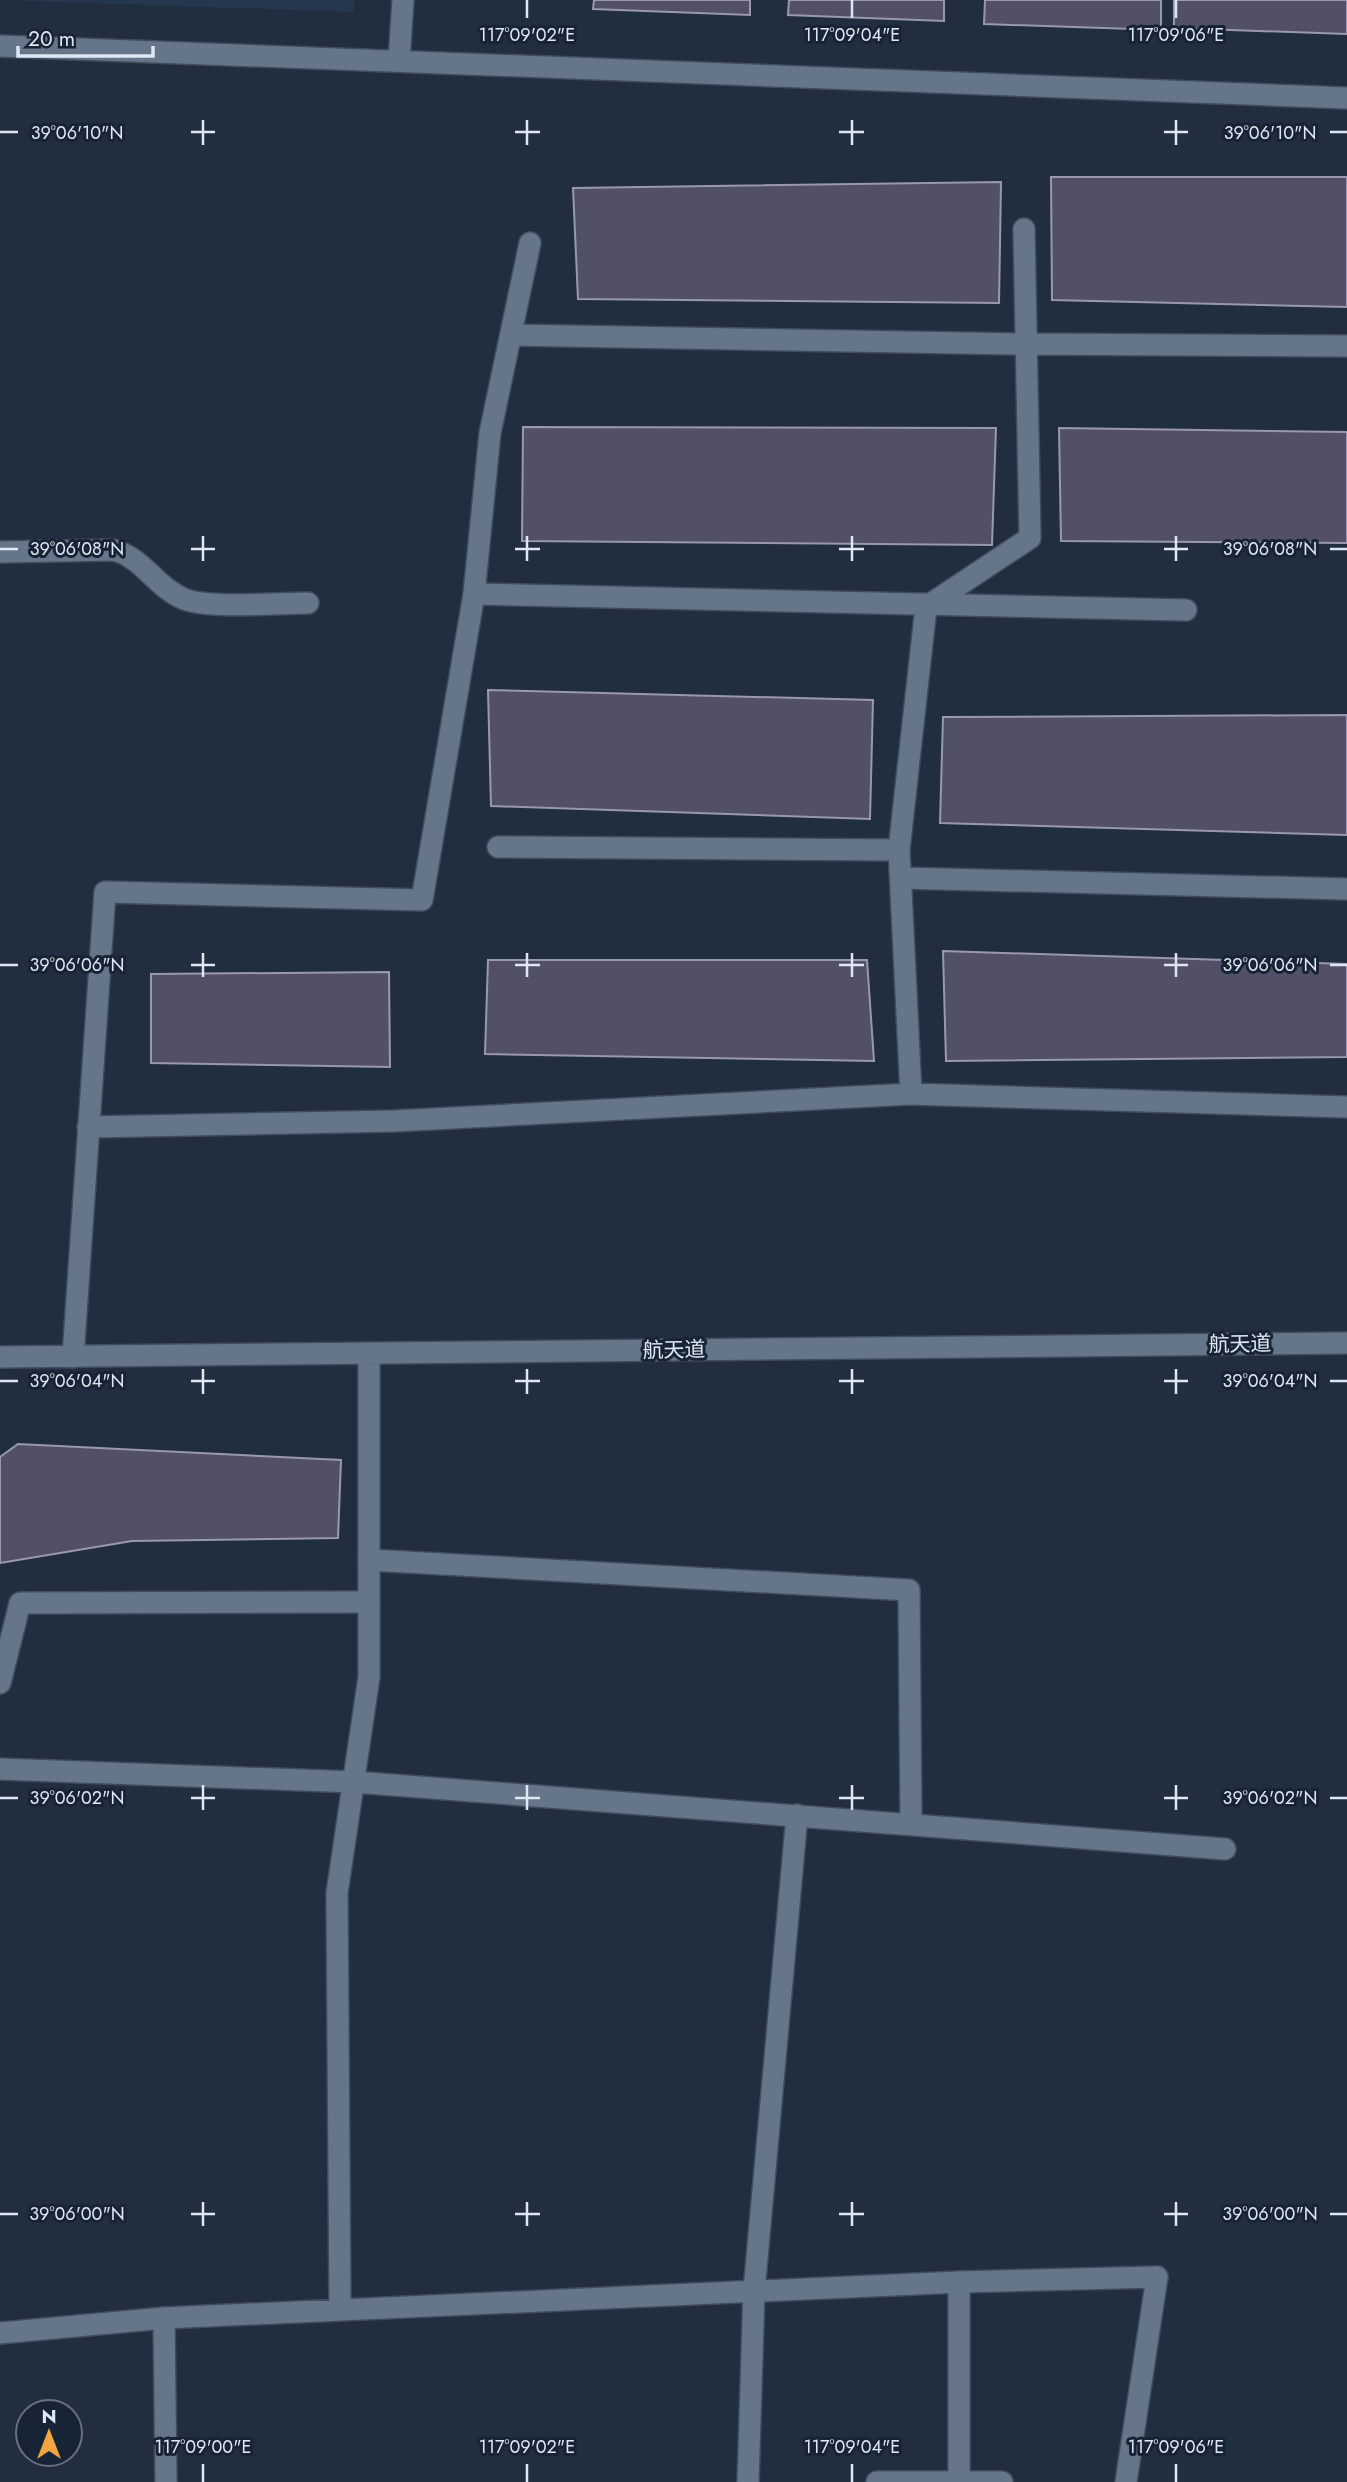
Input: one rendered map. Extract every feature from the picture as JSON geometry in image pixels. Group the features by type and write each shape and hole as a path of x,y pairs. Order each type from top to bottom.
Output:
{"street":[{"path":"399,61 402,0"},
{"path":"0,46 1347,98"},
{"path":"926,607 1030,538 1024,229"},
{"path":"73,1357 105,892 422,900 474,594 490,433 530,243"},
{"path":"511,335 1025,344 1347,346"},
{"path":"0,552 114,550 131,555 183,598 202,602 308,603"},
{"path":"474,594 926,607 1186,610"},
{"path":"911,1094 900,850 926,607"},
{"path":"498,847 900,850"},
{"path":"901,878 1347,888"},
{"path":"88,1127 394,1121 911,1094 1347,1107"},
{"name":"航天道","path":"0,1357 1347,1343"},
{"path":"340,2310 337,1893 369,1677 369,1354"},
{"path":"369,1560 909,1590 911,1824"},
{"path":"0,1683 20,1603 369,1602"},
{"path":"0,1769 354,1782 1225,1849"},
{"path":"748,2482 754,2291 797,1815"},
{"path":"0,2333 164,2318 959,2282 1157,2277 1126,2482"},
{"path":"959,2282 959,2482"},
{"path":"164,2318 166,2482"},
{"path":"877,2482 1002,2482"}],"shaded area":[{"path":"0,0 354,0 354,12"}],"building":[{"path":"594,0 750,0 750,15 593,9"},
{"path":"789,0 944,0 944,21 788,15"},
{"path":"985,0 1161,0 1161,30 984,24"},
{"path":"1174,0 1347,0 1347,34 1174,28"},
{"path":"1051,177 1347,177 1347,307 1052,300"},
{"path":"1001,182 999,303 578,299 573,188"},
{"path":"523,427 996,428 992,545 522,541"},
{"path":"1059,428 1347,432 1347,543 1061,541"},
{"path":"488,690 873,700 870,819 491,806"},
{"path":"1347,715 1347,835 940,823 943,717"},
{"path":"943,951 1347,964 1347,1057 946,1061"},
{"path":"488,960 867,960 874,1061 485,1054"},
{"path":"389,972 390,1067 151,1063 151,974"},
{"path":"18,1444 341,1460 338,1538 132,1541 0,1563 0,1457"}]}
